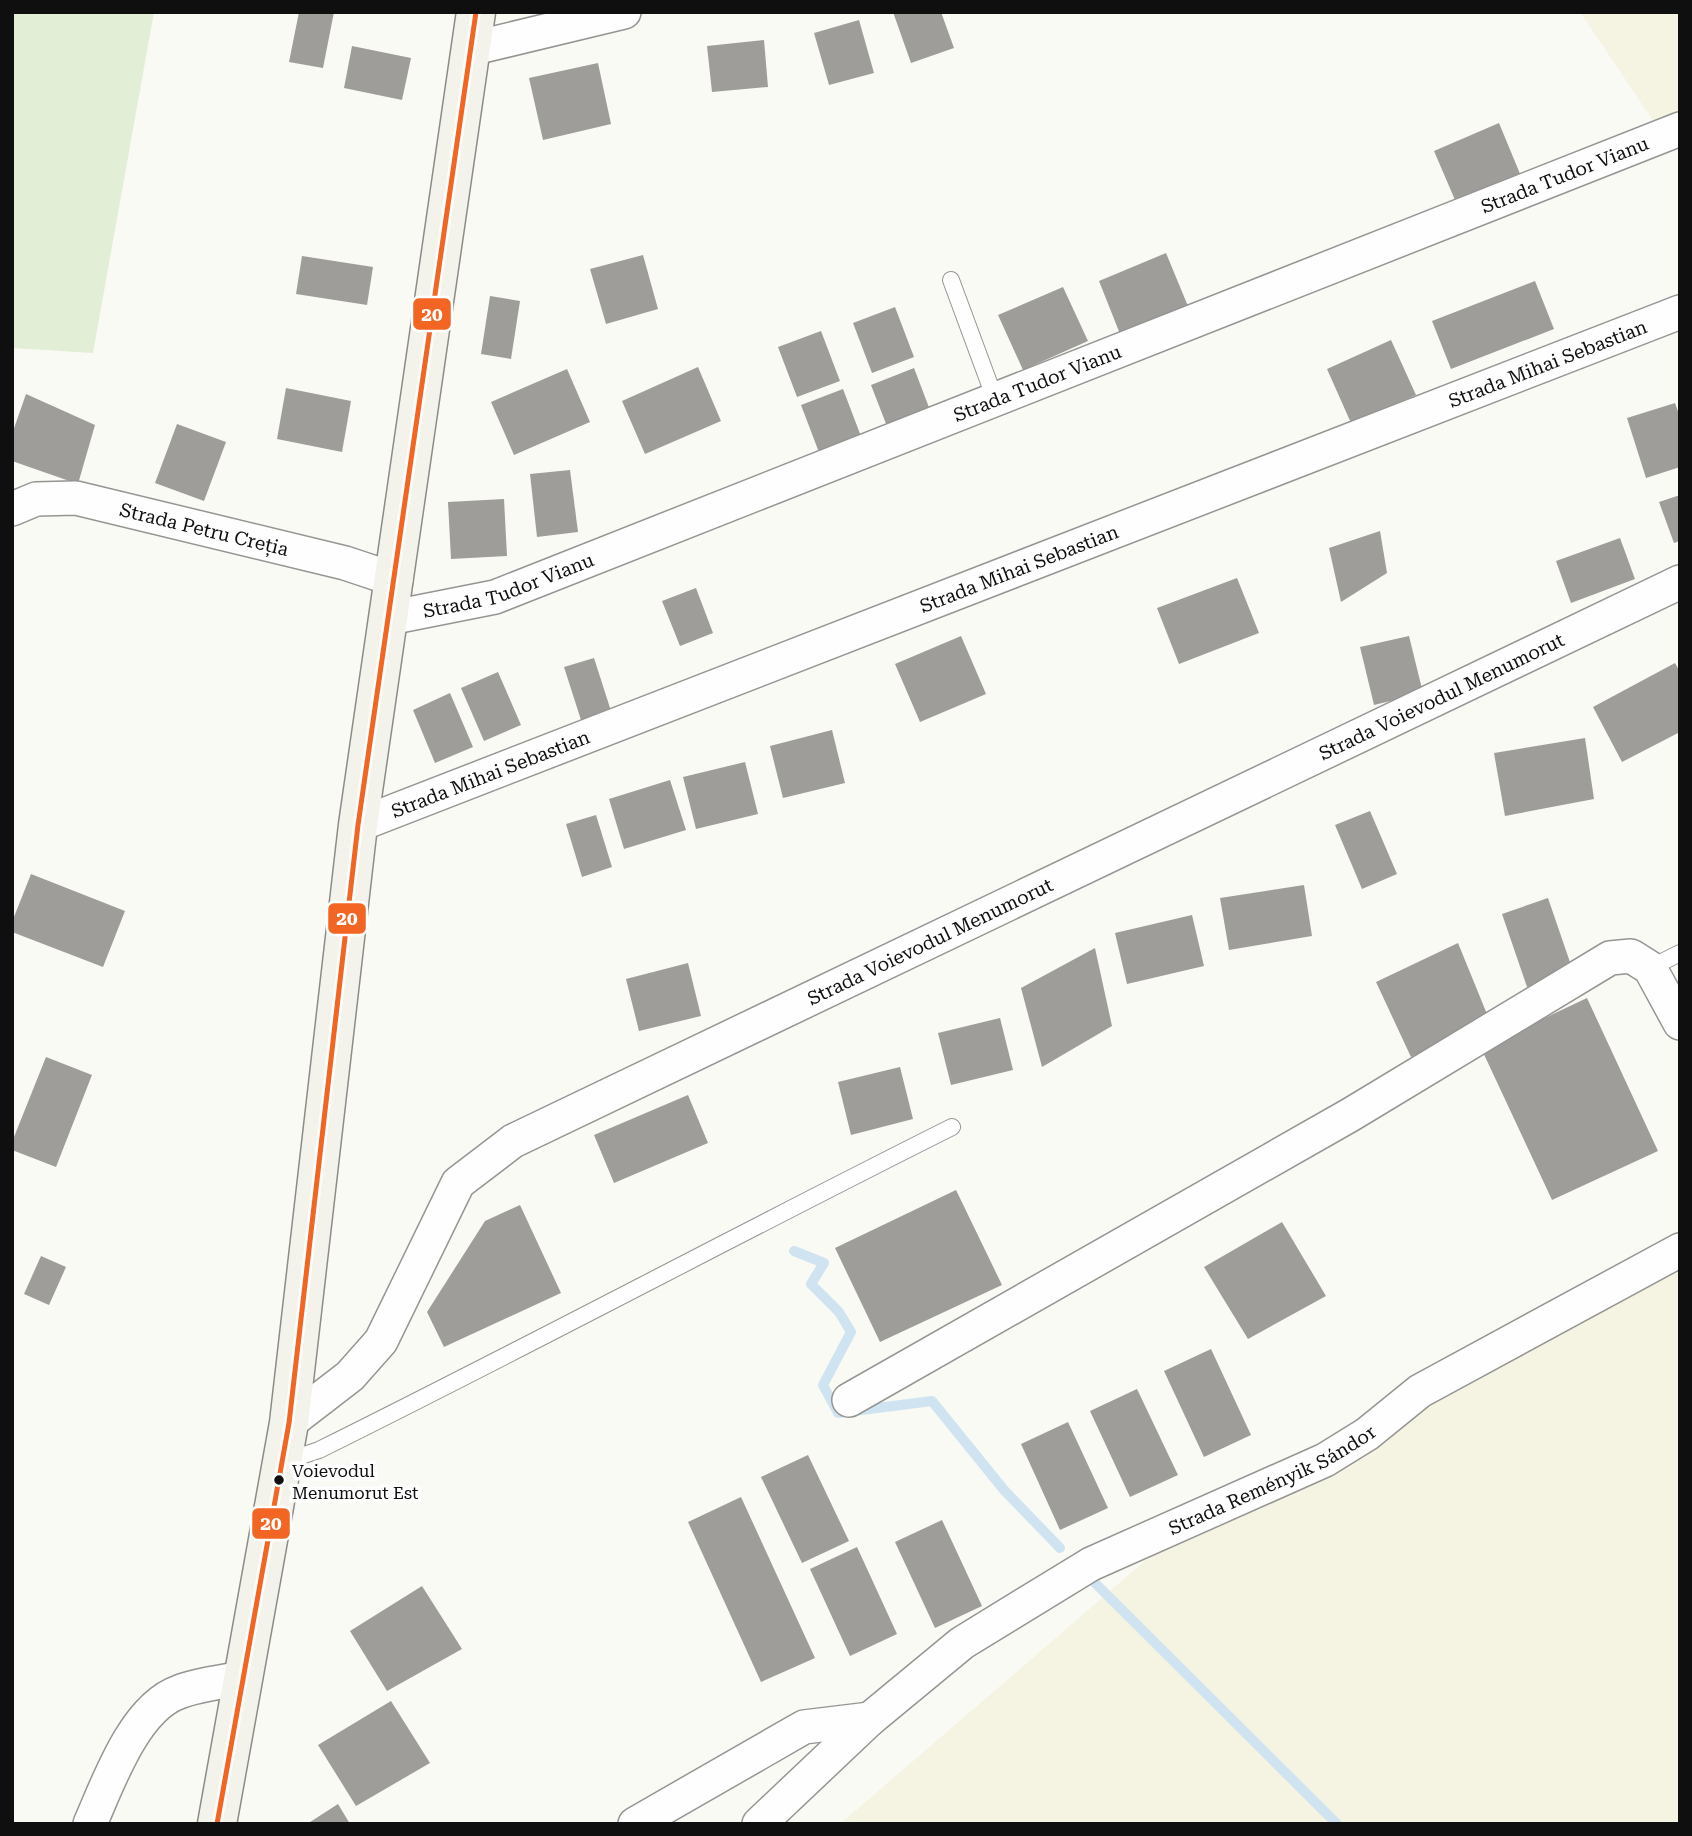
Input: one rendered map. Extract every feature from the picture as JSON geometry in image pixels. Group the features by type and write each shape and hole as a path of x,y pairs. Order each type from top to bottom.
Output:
{"main road":[{"path":"217,1824 287,1437 358,825 396,580 476,12"}],"street":[{"path":"470,49 624,12"},
{"name":"Strada Tudor Vianu","path":"389,618 495,597 1680,129"},
{"name":"Strada Mihai Sebastian","path":"358,825 1680,312"},
{"name":"Strada Petru Creția","path":"12,509 36,499 76,498 345,563 396,580"},
{"name":"Strada Voievodul Menumorut","path":"287,1437 350,1376 380,1341 458,1183 513,1141 1680,582"},
{"path":"849,1400 1350,1115 1610,958 1632,956 1650,968 1680,1023"},
{"name":"Strada Reményik Sándor","path":"760,1824 870,1719 962,1643 1083,1569 1325,1460 1367,1434 1420,1391 1680,1250"},
{"path":"90,1824 119,1757 154,1708 178,1692 243,1678"},
{"path":"635,1824 804,1727 870,1719"}],"lane":[{"path":"951,280 995,399"},
{"path":"1650,968 1680,953"},
{"path":"287,1437 304,1455 318,1450 413,1405 733,1237 952,1127"}],"green space":[{"path":"12,12 154,12 93,353 12,348"},
{"path":"1580,12 1680,12 1680,143 1668,143"},
{"path":"1680,1261 1680,1824 840,1824 1168,1541"}],"building":[{"path":"299,12 334,12 323,68 289,62"},
{"path":"893,12 941,12 954,48 911,63"},
{"path":"859,20 874,73 829,85 814,33"},
{"path":"764,40 768,87 712,92 707,46"},
{"path":"352,46 411,58 402,100 344,88"},
{"path":"598,63 611,124 543,140 529,78"},
{"path":"1499,123 1523,181 1458,207 1434,151"},
{"path":"1166,253 1190,311 1122,339 1099,281"},
{"path":"643,255 658,309 606,324 590,269"},
{"path":"302,256 373,267 367,305 296,294"},
{"path":"1535,281 1554,329 1451,369 1432,321"},
{"path":"1063,287 1088,341 1023,370 998,315"},
{"path":"490,296 520,301 511,359 481,354"},
{"path":"895,307 914,357 872,373 853,323"},
{"path":"821,331 840,381 797,397 778,347"},
{"path":"1391,340 1416,395 1351,423 1327,369"},
{"path":"698,367 721,421 645,454 622,401"},
{"path":"914,368 933,418 890,434 871,385"},
{"path":"567,369 590,422 514,455 491,402"},
{"path":"286,388 351,401 342,452 277,439"},
{"path":"843,389 862,439 820,455 801,405"},
{"path":"26,394 95,425 78,484 12,461 12,434"},
{"path":"1675,403 1680,417 1680,467 1646,478 1627,418"},
{"path":"177,424 226,442 204,501 155,483"},
{"path":"570,470 578,532 537,537 530,474"},
{"path":"1680,495 1680,541 1674,543 1659,502"},
{"path":"504,499 507,556 451,559 448,502"},
{"path":"1380,531 1387,573 1341,602 1329,548"},
{"path":"1620,538 1635,579 1571,603 1556,561"},
{"path":"1237,578 1259,633 1179,664 1157,608"},
{"path":"696,588 713,633 680,646 662,601"},
{"path":"961,636 986,694 920,722 895,664"},
{"path":"1409,636 1423,693 1374,705 1360,647"},
{"path":"594,658 611,711 581,720 564,667"},
{"path":"1675,663 1680,672 1680,732 1622,762 1593,707"},
{"path":"498,672 521,725 484,741 461,688"},
{"path":"450,693 473,747 435,763 413,710"},
{"path":"832,730 845,783 783,798 770,746"},
{"path":"1585,738 1594,799 1505,816 1494,753"},
{"path":"745,762 758,814 696,829 683,777"},
{"path":"670,780 686,830 624,849 609,799"},
{"path":"1370,811 1397,874 1362,889 1335,825"},
{"path":"596,815 612,867 582,877 566,824"},
{"path":"31,874 125,911 103,967 12,932 12,922"},
{"path":"1304,885 1312,936 1229,950 1220,898"},
{"path":"1548,898 1573,971 1527,987 1502,914"},
{"path":"1192,915 1204,966 1127,984 1115,933"},
{"path":"1458,943 1489,1019 1411,1057 1376,982"},
{"path":"1095,948 1112,1026 1042,1067 1021,988"},
{"path":"688,963 701,1016 639,1031 626,979"},
{"path":"1587,998 1658,1151 1552,1200 1481,1048"},
{"path":"1000,1018 1013,1070 951,1085 938,1033"},
{"path":"46,1057 92,1075 56,1167 12,1150 12,1142"},
{"path":"900,1067 913,1119 851,1135 838,1082"},
{"path":"688,1095 708,1143 614,1183 594,1135"},
{"path":"956,1190 1002,1285 880,1342 835,1248"},
{"path":"520,1205 561,1293 444,1347 427,1312 485,1221"},
{"path":"1282,1222 1326,1296 1248,1339 1204,1267"},
{"path":"41,1256 66,1267 49,1305 24,1294"},
{"path":"1211,1349 1251,1435 1204,1457 1164,1371"},
{"path":"1137,1389 1178,1475 1130,1497 1090,1411"},
{"path":"1068,1422 1108,1508 1060,1530 1021,1444"},
{"path":"808,1455 849,1541 802,1563 761,1477"},
{"path":"741,1497 815,1658 761,1682 688,1522"},
{"path":"942,1520 982,1606 935,1628 895,1542"},
{"path":"857,1547 897,1634 850,1656 810,1569"},
{"path":"422,1586 462,1649 387,1691 350,1631"},
{"path":"391,1701 430,1763 356,1806 318,1745"},
{"path":"338,1804 350,1824 307,1824"}],"waterway":[{"path":"794,1251 824,1263 811,1284 839,1312 851,1332 823,1385 838,1413 932,1401 1004,1490 1060,1548"},
{"path":"1084,1572 1337,1824"}],"transit line":[{"name":"20","path":"217,1824 289,1423 358,825 476,12"}],"place":[{"name":"Voievodul Menumorut Est","path":"279,1480"}]}
